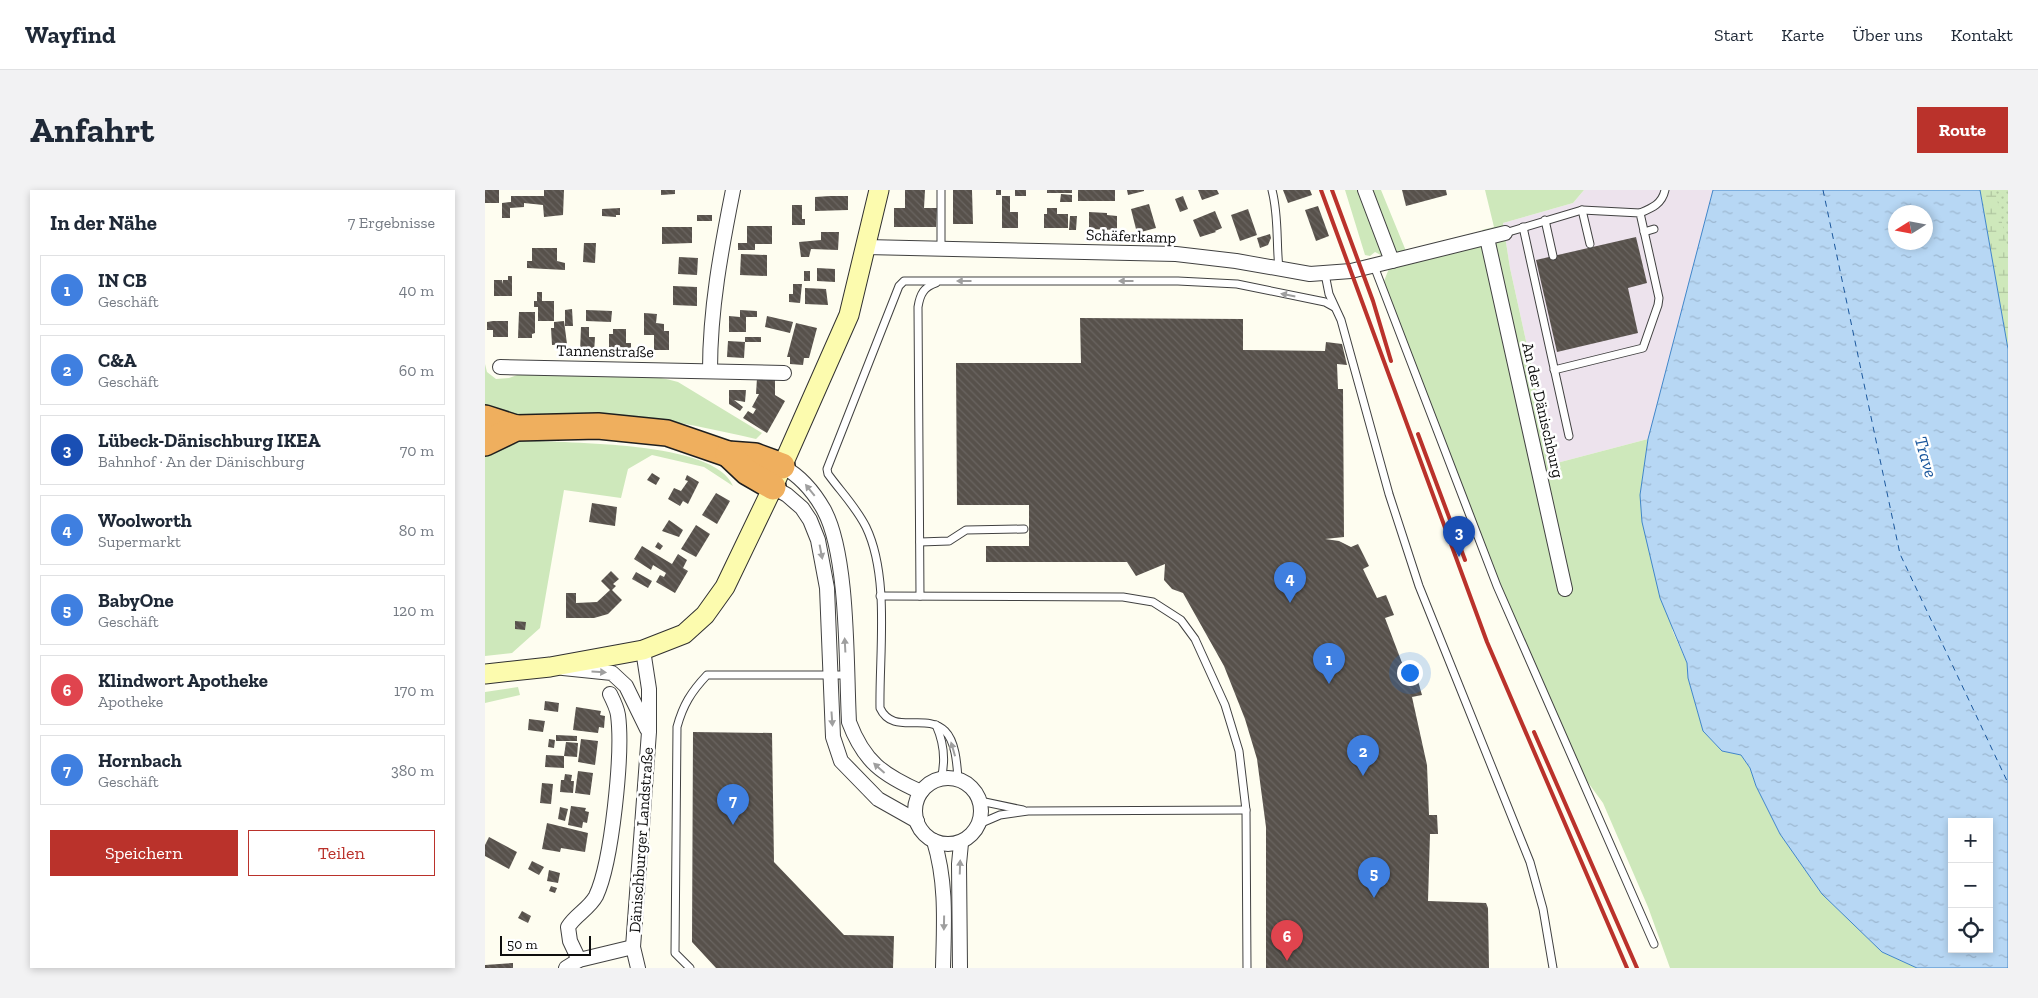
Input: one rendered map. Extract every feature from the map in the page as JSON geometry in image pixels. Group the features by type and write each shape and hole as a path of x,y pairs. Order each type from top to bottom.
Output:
{"highway":[{"path":"485,418 516,428"},
{"path":"485,443 516,428 554,425 598,426 667,433 728,454 755,456 778,477"}],"main road":[{"name":"Dänischburger Landstraße","path":"485,674 550,666 643,650 684,634 705,615 725,587 778,477 849,315 879,190"}],"street":[{"path":"710,370 710,331 718,264 733,190"},
{"path":"1365,190 1392,261 1505,233"},
{"name":"An der Dänischburg","path":"1487,238 1565,589"},
{"name":"Schäferkamp","path":"866,247 1176,254 1217,258 1310,274 1325,274 1392,261"},
{"name":"Tannenstraße","path":"500,367 784,373"},
{"path":"917,821 878,800 841,761 833,737 827,588 818,540 810,520 802,508 787,495 778,477 795,473 811,491 825,511 834,541 842,586 849,722 856,742 868,758 891,778 921,792"},
{"name":"Dänischburger Landstraße","path":"638,968 633,948 649,732 649,689 643,650"},
{"name":"Dänischburger Landstraße","path":"550,666 612,673 627,686 649,732"},
{"name":"Dänischburger Landstraße","path":"610,694 618,713 619,738 615,803 603,872 595,896 586,910 568,927 570,941 579,960 633,948"},
{"path":"941,779 958,779 967,784 980,801 981,813 979,824 974,832 961,843 946,844 934,841 926,836 917,821 915,806 921,792 927,786 941,779"},
{"path":"934,841 941,865 944,891 943,966"},
{"path":"960,966 961,843"},
{"path":"565,968 579,960"}],"lane":[{"path":"941,190 941,249"},
{"path":"1272,190 1277,210 1279,269"},
{"path":"1505,233 1582,210 1640,213 1652,208 1663,198 1665,190"},
{"path":"1582,210 1589,244"},
{"path":"1555,370 1643,348 1659,298 1640,213"},
{"path":"1545,220 1553,256"},
{"path":"1523,227 1569,436"},
{"path":"1644,232 1655,229"},
{"path":"1374,266 1497,586 1654,944"},
{"path":"1325,274 1334,307 1341,320 1389,494 1419,586 1530,862 1543,910 1553,968"},
{"path":"958,779 951,741 946,731 936,725 894,722 885,718 880,708 880,596 877,556 858,513 828,474 827,469 899,286 904,281 1178,281 1237,284 1325,302 1334,307"},
{"path":"921,596 918,307 920,295 923,291 940,281"},
{"path":"920,542 949,541 965,530 1024,529"},
{"path":"880,596 1123,597 1153,602 1181,620 1195,639 1225,705 1239,751 1246,810 1247,968"},
{"path":"690,968 675,953 677,727 682,708 693,690 707,676 846,675"},
{"path":"936,725 943,751 944,766 941,779"},
{"path":"980,801 1028,811"},
{"path":"979,824 1000,815 1028,811 1246,810"},
{"path":"944,891 950,898 960,898"},
{"path":"943,966 960,966"}],"shaded area":[{"path":"1584,190 1713,190 1648,439 1553,464 1510,268 1503,223 1573,203"}],"green space":[{"path":"1345,190 1381,190 1406,251 1487,238 1482,230 1494,227 1485,190 1584,190 1573,203 1503,223 1510,268 1553,464 1648,439 1640,495 1673,632 1687,663 1688,678 1703,731 1722,751 1741,755 1750,768 1756,786 1780,834 1822,894 1882,952 1917,968 1670,968 1648,907 1603,803 1584,777 1516,624 1453,467 1384,281 1392,261 1375,252 1370,256 1365,255"},
{"path":"1980,190 2008,190 2008,349"},
{"path":"1995,190 2008,190 2008,250"},
{"path":"485,364 487,372 496,379 509,378 520,374 600,373 642,375 678,382 762,433 756,439 648,418 522,416 485,411"},
{"path":"524,440 604,444 670,452 699,460 721,471 733,486 704,467 652,455 628,469 621,498 564,490 540,628 512,653 485,656 485,455"},
{"path":"518,687 520,695 485,703 485,692"}],"water":[{"name":"Trave","path":"1713,190 1980,190 2008,349 2008,968 1917,968 1882,952 1822,894 1780,834 1756,786 1750,768 1741,755 1722,751 1703,731 1688,678 1687,663 1660,598 1642,522 1640,495 1648,439"}],"building":[{"path":"485,190 499,190 499,203 485,203"},
{"path":"544,190 564,190 563,215 544,217 543,205 524,203 524,207 510,208 510,218 502,218 502,203 511,202 511,196 544,196"},
{"path":"661,190 675,190 675,194 661,195"},
{"path":"905,190 925,190 924,208 937,208 936,227 894,227 894,208 905,208"},
{"path":"953,190 972,190 973,224 953,224"},
{"path":"996,190 1001,190 1001,195 996,195"},
{"path":"1015,190 1026,190 1026,196 1015,196"},
{"path":"1047,190 1072,190 1072,193 1047,193"},
{"path":"1078,190 1115,190 1115,201 1078,201"},
{"path":"1127,190 1144,190 1144,191 1128,195"},
{"path":"1198,190 1217,190 1219,194 1202,200"},
{"path":"1283,190 1310,190 1312,195 1288,203"},
{"path":"1402,190 1446,190 1447,195 1406,206"},
{"path":"1061,194 1072,195 1072,202 1060,202"},
{"path":"848,196 848,210 815,211 815,197"},
{"path":"1002,196 1010,196 1010,212 1018,212 1018,228 1002,228"},
{"path":"1183,196 1188,209 1180,212 1175,199"},
{"path":"1149,204 1156,228 1137,233 1131,209"},
{"path":"792,205 802,205 802,219 805,219 805,225 792,225"},
{"path":"1318,206 1329,236 1316,241 1305,210"},
{"path":"620,208 620,215 616,215 616,217 602,216 602,209"},
{"path":"1047,208 1057,208 1057,214 1068,214 1068,228 1044,228 1044,214 1047,214"},
{"path":"1248,209 1257,235 1240,241 1231,215"},
{"path":"1215,211 1222,228 1200,237 1193,220"},
{"path":"1089,212 1107,213 1107,215 1117,216 1117,230 1089,229"},
{"path":"697,215 712,215 712,221 697,221"},
{"path":"1070,216 1077,216 1076,230 1069,230"},
{"path":"747,226 772,226 772,244 755,244 755,250 738,250 738,243 747,243"},
{"path":"662,227 692,227 692,243 662,244"},
{"path":"821,232 839,232 838,250 811,249 809,257 801,257 799,242 821,240"},
{"path":"1270,234 1271,238 1268,245 1260,248 1257,238"},
{"path":"1636,237 1647,283 1628,288 1638,333 1557,352 1536,260"},
{"path":"584,243 596,243 595,263 583,262"},
{"path":"532,248 557,248 557,261 565,263 565,270 527,268 527,261 532,261"},
{"path":"741,254 767,255 767,276 740,275"},
{"path":"679,257 698,258 697,275 678,274"},
{"path":"817,268 835,269 835,282 817,281"},
{"path":"804,271 810,271 810,281 804,281"},
{"path":"508,276 512,276 512,296 494,296 494,280 502,280 503,284 503,280 508,280"},
{"path":"793,284 802,284 800,303 789,302 789,294 793,294"},
{"path":"673,286 697,287 697,306 673,305"},
{"path":"805,288 826,289 828,305 805,304"},
{"path":"537,292 542,292 542,301 554,301 554,321 538,321 538,307 534,307 534,301 537,301"},
{"path":"572,309 573,326 565,326 565,310"},
{"path":"586,310 612,311 611,322 586,321"},
{"path":"740,310 757,311 757,317 746,317 746,332 729,332 729,316 740,317"},
{"path":"519,312 535,312 535,333 532,334 532,338 518,338"},
{"path":"644,313 657,314 656,323 664,324 664,331 669,331 669,350 654,350 654,335 644,335"},
{"path":"767,316 793,322 790,333 765,327"},
{"path":"1080,318 1243,319 1243,350 1325,351 1326,342 1342,344 1347,365 1337,364 1338,389 1343,389 1344,537 1325,539 1339,541 1351,547 1358,544 1369,566 1363,569 1377,598 1386,595 1394,615 1385,618 1407,676 1416,674 1422,695 1412,697 1427,765 1429,815 1437,815 1438,834 1430,834 1428,901 1486,903 1488,908 1489,968 1266,968 1266,827 1257,759 1245,719 1224,666 1183,593 1172,589 1164,580 1165,564 1136,576 1127,562 986,562 986,546 1029,546 1029,505 957,505 956,363 1081,363"},
{"path":"508,321 508,337 493,337 493,330 487,330 487,322"},
{"path":"564,321 567,344 552,345 551,328 554,328 554,322"},
{"path":"796,323 817,328 809,358 804,358 803,365 790,364 790,357 787,357"},
{"path":"581,327 589,327 589,337 595,337 594,353 580,352"},
{"path":"613,329 626,329 626,343 631,343 631,353 613,353 613,347 609,347 609,334 613,334"},
{"path":"745,337 761,337 761,342 745,342"},
{"path":"728,341 745,342 744,358 727,357"},
{"path":"757,378 775,379 775,395 785,401 767,433 743,418 748,411 753,414 756,409 752,407 759,394 756,394"},
{"path":"729,390 746,390 745,402 734,400 743,407 740,411 729,404"},
{"path":"652,473 660,478 656,485 647,480"},
{"path":"687,475 699,482 688,504 683,501 680,506 668,499 674,488 681,491 688,481 685,480"},
{"path":"716,493 730,501 717,524 702,515"},
{"path":"592,503 617,507 615,526 589,522"},
{"path":"669,520 683,530 679,537 662,531"},
{"path":"696,525 710,534 696,557 681,549"},
{"path":"658,542 663,546 660,550 655,547"},
{"path":"642,546 672,564 678,554 687,560 683,568 688,571 675,593 656,582 660,575 664,577 666,573 653,565 651,570 634,559"},
{"path":"611,571 619,579 613,584 616,586 612,590 622,600 608,614 594,618 566,618 566,593 576,593 576,603 597,602 610,590 601,581"},
{"path":"636,572 652,581 648,588 632,579"},
{"path":"515,621 526,622 525,630 515,629"},
{"path":"545,701 559,703 558,712 544,710"},
{"path":"576,707 601,711 600,715 605,716 604,728 599,727 598,733 573,730"},
{"path":"529,719 545,721 543,732 528,730"},
{"path":"693,732 772,733 774,862 844,935 894,936 893,968 716,968 692,942"},
{"path":"556,735 577,736 577,741 556,741"},
{"path":"549,739 555,740 554,748 548,747"},
{"path":"581,739 598,741 595,765 578,762"},
{"path":"566,742 578,743 577,757 564,756"},
{"path":"546,755 564,756 564,768 545,767"},
{"path":"578,771 593,773 590,795 575,793"},
{"path":"565,774 572,775 571,781 574,781 573,793 560,792 561,780 564,780"},
{"path":"542,783 553,784 551,804 540,803"},
{"path":"571,806 586,808 585,811 589,812 587,823 583,822 582,828 568,825"},
{"path":"560,807 568,809 565,821 558,819"},
{"path":"547,823 588,833 585,852 561,848 560,852 542,849"},
{"path":"489,837 517,852 509,869 485,856 485,845"},
{"path":"532,861 544,867 539,875 528,869"},
{"path":"549,870 560,873 558,883 547,881"},
{"path":"551,886 557,888 555,893 549,891"},
{"path":"522,911 531,916 528,923 518,918"},
{"path":"513,963 513,968 485,968 485,965"}],"ferry route":[{"path":"1823,190 1900,554 2008,783"}],"railway":[{"path":"1321,190 1487,642 1627,968"},
{"path":"1332,190 1373,301 1391,361"},
{"path":"1418,434 1465,560"},
{"path":"1534,732 1637,968"}],"place":[{"name":"Lübeck-Dänischburg IKEA","path":"1459,557"},
{"name":"Woolworth","path":"1290,603"},
{"name":"IN CB","path":"1329,684"},
{"name":"C&A","path":"1363,776"},
{"name":"Hornbach","path":"733,825"},
{"name":"BabyOne","path":"1374,898"},
{"name":"Klindwort Apotheke","path":"1287,961"}]}
